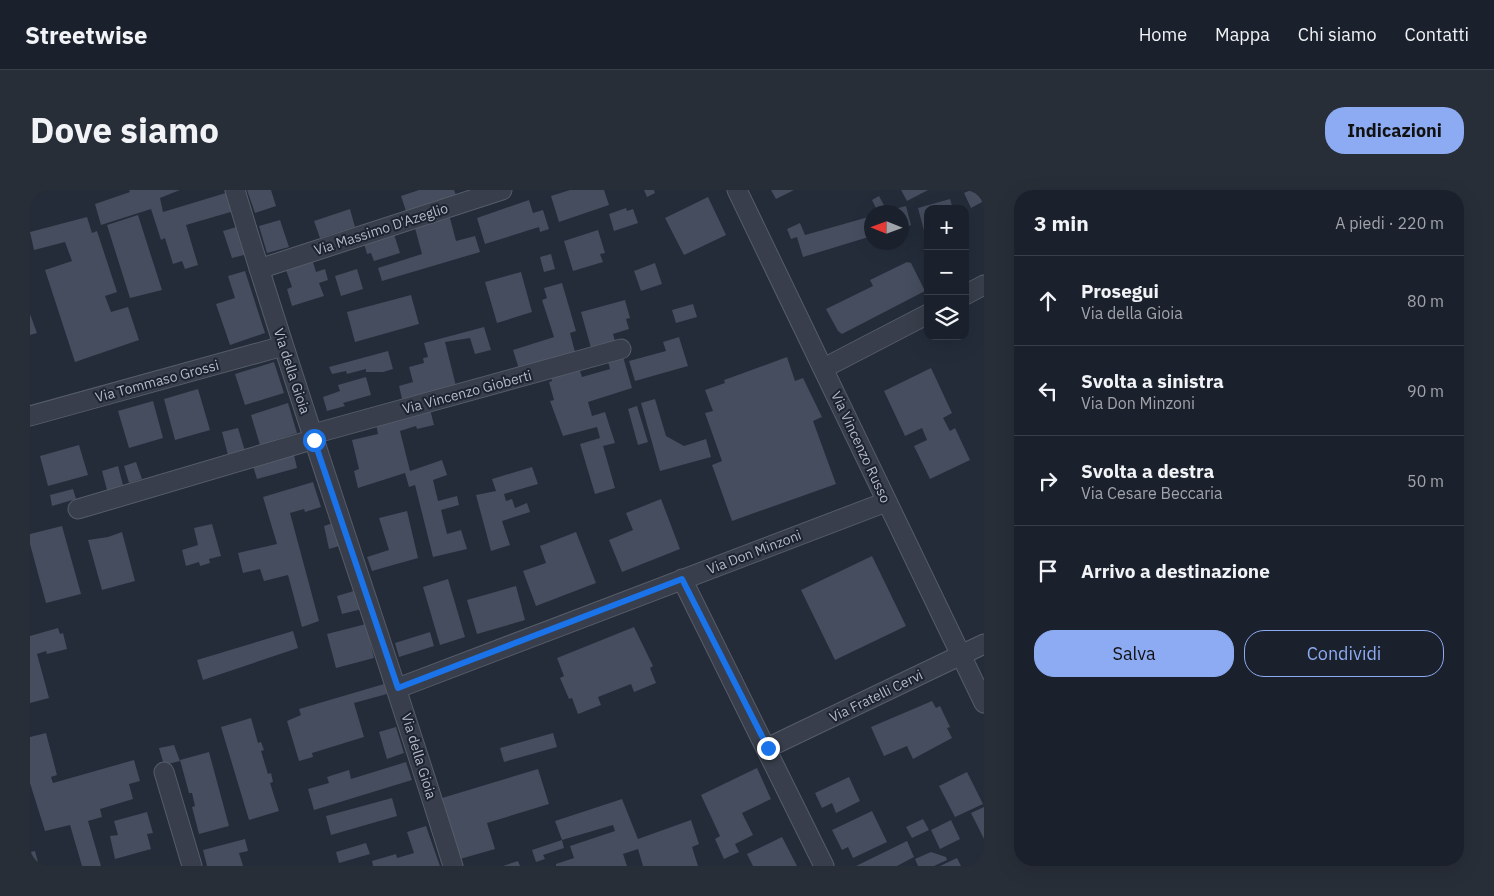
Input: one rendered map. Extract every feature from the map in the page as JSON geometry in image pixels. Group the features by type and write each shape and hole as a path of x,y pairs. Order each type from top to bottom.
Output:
{"street":[{"name":"Via della Gioia","path":"235,190 283,346 398,688 453,866"},
{"name":"Via Massimo D'Azeglio","path":"259,269 502,190"},
{"name":"Via Vincenzo Russo","path":"737,190 984,703"},
{"path":"969,293 984,285"},
{"path":"824,368 924,316"},
{"name":"Via Tommaso Grossi","path":"30,416 283,346"},
{"name":"Via Vincenzo Gioberti","path":"78,510 314,437 621,349"},
{"name":"Via Don Minzoni","path":"398,688 886,502"},
{"path":"682,579 768,748 824,866"},
{"name":"Via Fratelli Cervi","path":"768,748 984,644"},
{"path":"164,772 192,866"}],"building":[{"path":"129,190 180,190 160,198 163,212 229,192 234,211 186,225 198,265 185,269 182,261 173,264 165,238 161,240 151,209 101,225 95,204 130,192"},
{"path":"247,190 271,190 276,206 255,213"},
{"path":"419,190 454,190 456,195 406,211 401,196"},
{"path":"570,190 604,190 609,205 559,222 551,196"},
{"path":"644,190 654,190 655,193 647,197"},
{"path":"771,190 794,190 776,199"},
{"path":"901,190 928,190 907,201"},
{"path":"971,190 979,190 984,201 971,208 964,193"},
{"path":"879,196 884,205 874,205 872,200"},
{"path":"708,197 726,235 684,255 665,218"},
{"path":"950,199 952,205 929,205"},
{"path":"529,200 533,213 543,210 549,229 540,232 539,227 485,244 477,218"},
{"path":"924,206 924,231 918,208"},
{"path":"626,208 627,211 633,209 638,223 614,231 609,214"},
{"path":"350,209 355,227 320,238 314,221"},
{"path":"138,215 162,290 130,298 107,225"},
{"path":"87,217 92,233 97,231 117,292 105,296 111,312 128,307 139,340 75,362 45,270 72,261 65,242 34,250 30,232"},
{"path":"450,218 456,241 475,236 480,252 382,281 378,268 422,254 415,228"},
{"path":"864,218 864,238 803,257 797,237 791,239 787,229 800,223 805,235"},
{"path":"280,220 289,247 267,253 259,226"},
{"path":"240,226 248,254 232,258 223,231"},
{"path":"598,230 605,253 600,254 603,262 573,271 564,241"},
{"path":"393,231 400,253 374,261 371,253 367,254 363,240"},
{"path":"551,254 555,269 544,272 540,257"},
{"path":"313,262 316,272 325,269 328,280 319,283 324,296 292,306 287,289 292,287 286,270"},
{"path":"907,262 911,263 924,292 842,334 838,331 826,309 873,286 870,280"},
{"path":"655,263 662,284 641,291 634,271"},
{"path":"357,269 363,289 341,296 335,276"},
{"path":"245,271 265,333 230,345 216,304 235,298 228,276"},
{"path":"521,272 532,312 497,323 485,282"},
{"path":"562,283 576,331 570,333 575,352 519,369 513,350 554,337 542,300 547,298 544,288"},
{"path":"411,295 419,324 355,342 347,312"},
{"path":"625,300 630,318 626,319 629,329 613,334 615,341 591,348 581,312"},
{"path":"693,304 697,317 676,323 672,310"},
{"path":"30,314 37,333 30,335"},
{"path":"484,327 491,350 475,354 470,338 445,342 456,386 403,403 399,386 413,382 409,367 424,363 423,358 428,357 424,343"},
{"path":"679,337 688,366 635,381 629,361 666,351 663,342"},
{"path":"388,351 393,369 383,372 366,372 366,369 347,374 346,371 332,374 329,367"},
{"path":"622,353 632,388 588,402 592,416 605,412 615,443 603,446 615,488 595,494 580,444 600,438 597,427 563,436 550,401 554,400 549,382 552,381 550,374 578,365 582,377 610,369 607,358"},
{"path":"787,357 795,381 803,378 822,417 813,421 836,484 732,521 712,465 722,461 705,413 713,411 705,390 725,383 724,380"},
{"path":"274,362 284,393 245,405 235,374"},
{"path":"931,368 952,413 943,418 950,431 955,428 970,460 930,479 914,446 927,440 922,428 905,436 884,391"},
{"path":"366,377 371,395 343,403 345,406 327,411 323,397 340,391 338,385"},
{"path":"198,389 210,430 175,440 164,399"},
{"path":"655,399 666,436 684,446 706,439 711,457 660,471 641,403"},
{"path":"153,401 163,438 129,448 118,411"},
{"path":"288,403 297,433 260,445 251,415"},
{"path":"637,406 648,442 638,445 628,409"},
{"path":"430,409 434,425 417,429 416,426 400,431 410,471 442,460 447,475 433,480 438,501 457,496 459,505 441,510 447,534 461,530 467,549 433,557 415,485 409,487 405,473 358,488 354,471 359,469 352,440 378,434 376,424"},
{"path":"238,428 245,451 228,455 222,432"},
{"path":"79,445 88,475 48,486 40,456"},
{"path":"294,455 297,468 257,479 253,466"},
{"path":"136,462 142,479 129,483 124,466"},
{"path":"118,466 123,485 107,490 102,471"},
{"path":"532,467 538,484 504,494 506,501 512,499 515,508 527,503 530,512 502,521 510,545 491,551 476,495 496,491 492,479"},
{"path":"313,482 321,507 305,512 304,509 290,513 319,621 302,627 288,575 264,581 260,569 243,573 238,553 277,544 263,497"},
{"path":"73,489 76,499 52,506 50,495"},
{"path":"661,499 680,549 622,572 609,540 633,530 626,513"},
{"path":"407,511 418,558 372,571 367,557 389,550 379,518"},
{"path":"336,522 343,545 329,549 324,526"},
{"path":"212,524 221,556 209,559 210,563 200,566 199,562 186,566 182,550 198,545 194,528"},
{"path":"62,526 81,594 46,603 30,544 30,534"},
{"path":"122,532 135,581 102,590 88,540 108,537"},
{"path":"576,532 596,583 536,606 523,571 546,563 540,546"},
{"path":"872,556 906,626 835,660 801,590"},
{"path":"448,579 465,637 440,645 423,587"},
{"path":"516,586 525,620 477,634 467,600"},
{"path":"357,590 362,609 342,614 337,596"},
{"path":"366,624 374,658 336,668 327,634"},
{"path":"634,627 653,666 650,668 656,683 634,692 631,684 598,697 601,705 578,714 572,698 569,699 560,678 564,676 557,658"},
{"path":"58,628 60,634 63,633 67,649 47,654 46,651 37,654 49,698 30,703 30,636"},
{"path":"293,631 298,648 203,680 197,660"},
{"path":"430,632 434,646 399,657 395,643"},
{"path":"384,684 387,694 354,703 364,737 312,753 313,757 299,761 287,721 301,715 299,709"},
{"path":"932,701 936,708 940,706 950,727 947,728 952,738 913,759 907,746 884,756 871,727"},
{"path":"251,718 258,743 261,742 264,750 261,751 268,774 271,773 273,782 270,783 279,811 249,820 221,727"},
{"path":"396,727 404,753 387,759 379,732"},
{"path":"46,733 57,775 51,777 53,783 134,760 140,781 129,784 133,799 100,809 102,817 88,821 101,866 82,866 70,825 45,831 30,783 30,737"},
{"path":"553,733 557,747 504,762 500,748"},
{"path":"174,745 180,761 164,765 159,748"},
{"path":"209,752 229,826 199,834 192,807 195,806 192,793 189,793 180,760"},
{"path":"406,762 412,780 314,810 308,789 329,783 327,777 349,770 351,779"},
{"path":"757,768 771,799 742,813 753,835 735,844 739,852 724,859 715,839 720,836 701,795"},
{"path":"538,769 549,804 487,823 495,849 460,859 442,798"},
{"path":"967,772 983,804 955,817 939,786"},
{"path":"849,777 860,801 836,813 832,803 822,808 815,793"},
{"path":"392,798 397,816 331,835 326,816"},
{"path":"622,799 638,839 691,820 699,844 692,847 698,866 643,866 638,849 623,854 627,866 556,866 556,864 574,858 570,846 615,831 613,825 562,840 555,821"},
{"path":"984,807 984,839 971,813"},
{"path":"872,811 887,842 853,858 848,847 842,850 832,830"},
{"path":"147,812 153,833 147,834 151,849 115,859 110,836 118,835 114,821"},
{"path":"923,819 929,830 912,838 906,827"},
{"path":"951,820 960,839 940,849 931,830"},
{"path":"426,826 440,866 373,866 372,861 396,854 397,858 414,853 407,832"},
{"path":"782,837 797,866 753,866 747,854"},
{"path":"245,839 248,851 239,853 243,866 207,866 203,850"},
{"path":"562,840 564,848 543,855 545,859 536,862 532,850"},
{"path":"907,841 914,857 897,866 856,866"},
{"path":"366,843 370,854 339,863 336,852"},
{"path":"35,851 39,866 30,866 30,852"},
{"path":"931,852 946,857 947,860 934,866 918,866 915,859"},
{"path":"957,858 961,866 940,866"},
{"path":"984,859 984,866 980,866 978,862"},
{"path":"518,861 520,866 503,866"}],"route":[{"path":"314,440 398,688 682,579 768,748"}]}
